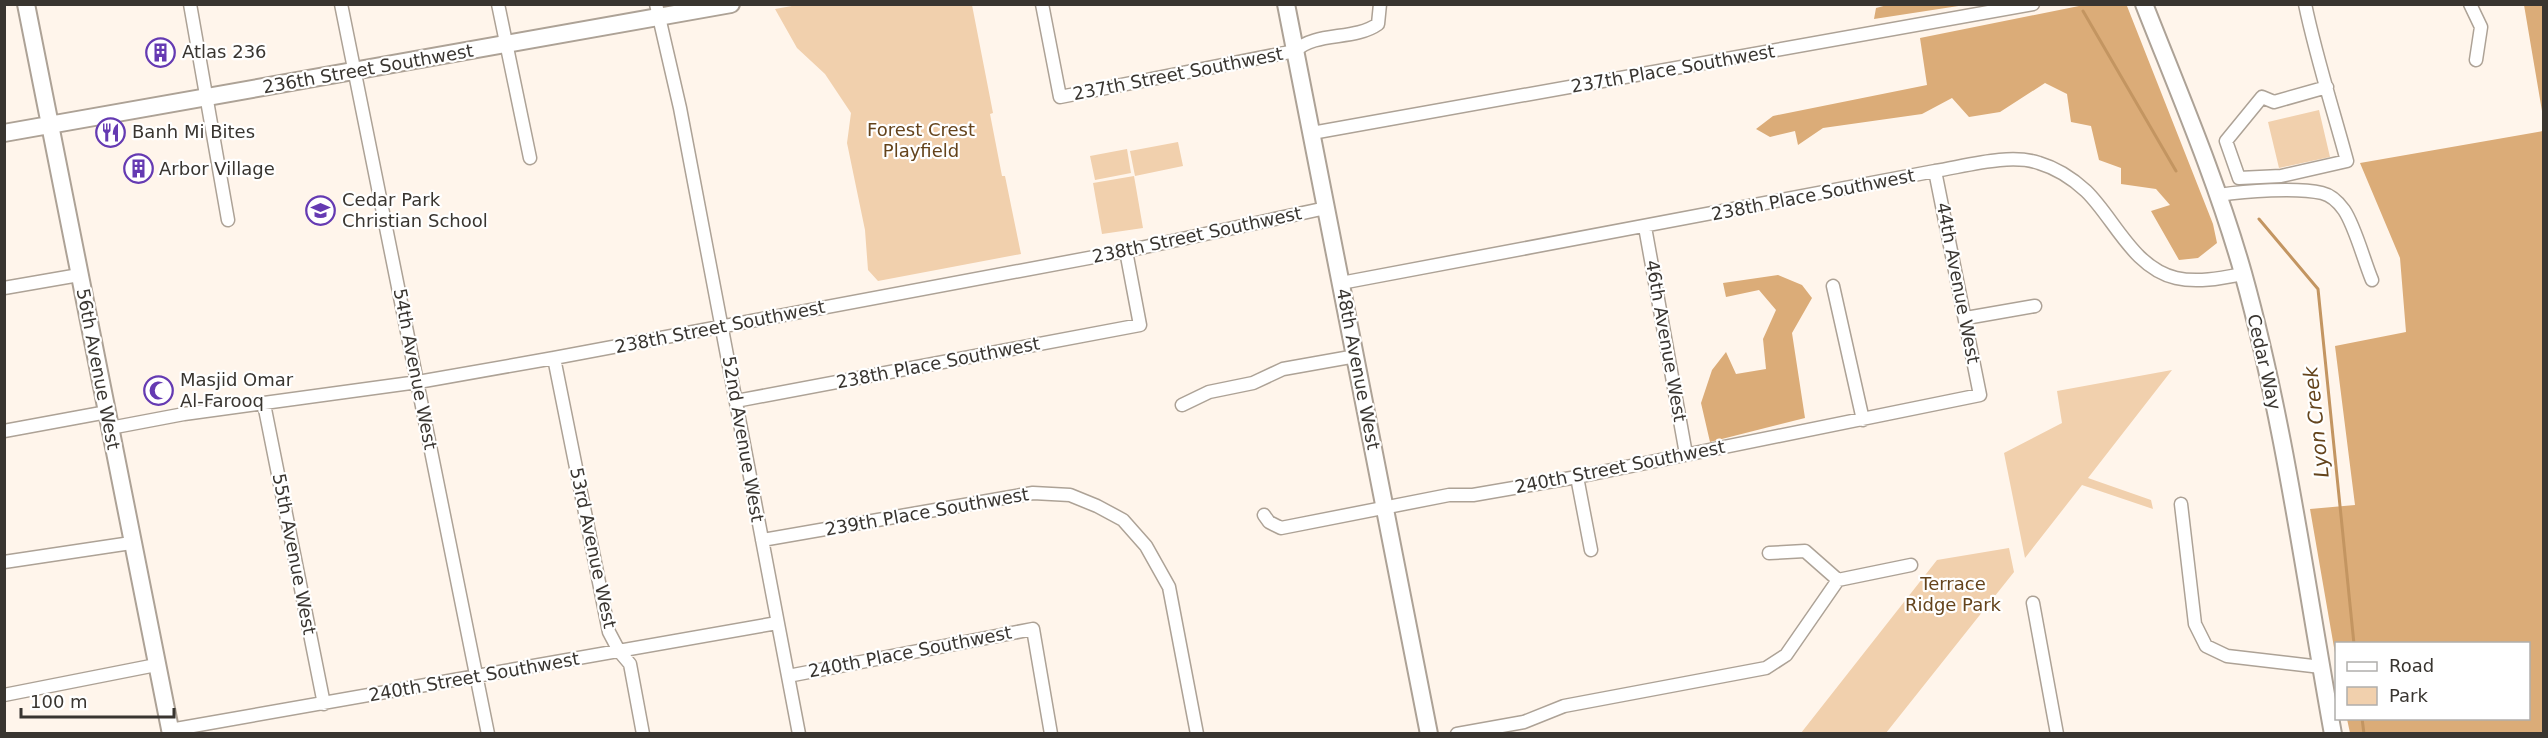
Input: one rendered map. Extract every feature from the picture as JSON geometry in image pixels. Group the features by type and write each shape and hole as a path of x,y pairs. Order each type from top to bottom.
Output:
{"main road":[{"name":"56th Avenue West","path":"26,4 170,732"},
{"name":"236th Street Southwest","path":"4,134 506,45 657,11 731,4"},
{"name":"48th Avenue West","path":"1286,4 1430,734"},
{"name":"Cedar Way","path":"2144,4 2219,195 2244,274 2276,414 2304,560 2333,734"}],"street":[{"path":"190,4 228,220"},
{"name":"54th Avenue West","path":"341,4 488,734"},
{"path":"498,4 530,159"},
{"name":"237th Street Southwest","path":"1042,4 1060,97 1295,51 1305,42 1368,31 1378,24 1380,4"},
{"name":"237th Place Southwest","path":"1312,133 2033,4"},
{"path":"2305,4 2315,51 2327,87 2347,161 2281,176 2239,178 2226,141 2262,97 2274,102 2327,87"},
{"path":"2470,4 2481,27 2476,60"},
{"name":"52nd Avenue West","path":"657,11 680,108 799,734"},
{"name":"238th Place Southwest","path":"1341,283 1935,171 2015,159 2038,162 2060,172 2085,191 2147,264 2175,278 2204,280 2244,274"},
{"name":"44th Avenue West","path":"1935,171 1980,395"},
{"path":"2219,195 2261,191 2293,192 2323,194 2335,200 2345,211 2372,280"},
{"name":"238th Street Southwest","path":"4,431 184,414 418,381 554,358 1126,251 1326,208"},
{"name":"46th Avenue West","path":"1646,227 1686,454"},
{"name":"238th Place Southwest","path":"736,401 1140,326 1126,251"},
{"path":"4,288 79,274"},
{"path":"1833,286 1863,420"},
{"path":"1966,318 2035,306"},
{"path":"1182,405 1209,392 1254,383 1283,369 1356,356"},
{"name":"53rd Avenue West","path":"554,358 609,632 619,651 630,664 643,734"},
{"name":"240th Street Southwest","path":"1264,515 1269,522 1281,528 1449,495 1473,495 1577,477 1980,395"},
{"name":"55th Avenue West","path":"264,404 324,704"},
{"path":"1577,477 1591,550"},
{"name":"239th Place Southwest","path":"762,540 1033,493 1070,495 1124,520 1146,546 1169,587 1197,734"},
{"path":"2181,504 2194,624 2206,646 2227,656 2321,667"},
{"path":"4,562 131,543"},
{"path":"1769,553 1805,550 1838,580"},
{"path":"1457,734 1524,722 1564,706 1766,668 1786,655 1838,580 1911,565"},
{"path":"2033,603 2056,734"},
{"name":"240th Street Southwest","path":"170,732 777,623"},
{"name":"240th Place Southwest","path":"788,676 1033,629 1051,734"},
{"path":"4,695 156,665"}],"green space":[{"name":"Forest Crest Playfield","path":"803,4 972,5 993,113 990,114 1002,176 1005,176 1021,254 878,281 868,270 865,230 847,143 851,113 825,74 797,48 775,9"},
{"path":"2319,110 2330,157 2279,168 2268,122"},
{"path":"1178,142 1183,166 1135,176 1130,151"},
{"path":"1127,149 1131,173 1095,180 1090,156"},
{"path":"1134,176 1143,228 1102,234 1093,183"},
{"name":"Terrace Ridge Park","path":"2172,370 2088,478 2151,500 2153,509 2082,485 2025,558 2004,453 2062,423 2057,391"},
{"name":"Terrace Ridge Park","path":"2009,548 2014,572 1886,733 1801,733 1937,560"}],"shaded area":[{"path":"1891,4 1965,5 1874,19 1876,8"},
{"path":"2084,5 2127,6 2213,224 2217,243 2198,258 2179,260 2151,211 2170,205 2156,189 2121,184 2121,168 2099,160 2091,126 2071,122 2067,94 2045,83 2000,112 1969,117 1952,98 1922,114 1823,128 1798,145 1795,131 1770,137 1756,129 1773,116 1927,85 1920,38"},
{"path":"2524,5 2543,5 2543,117"},
{"path":"2543,131 2543,733 2350,733 2347,720 2530,720 2530,642 2335,642 2335,653 2310,509 2355,505 2335,346 2406,332 2400,258 2360,163"},
{"path":"1778,275 1802,285 1812,298 1792,333 1805,418 1710,442 1701,403 1712,370 1726,352 1736,374 1766,369 1763,339 1776,310 1759,290 1726,297 1723,283"}],"waterway":[{"name":"Lyon Creek","path":"2083,11 2176,171"},
{"name":"Lyon Creek","path":"2259,219 2318,289 2354,642"},
{"name":"Lyon Creek","path":"2362,720 2364,734"}],"place":[{"name":"Atlas 236","path":"161,52"},
{"name":"Banh Mi Bites","path":"111,132"},
{"name":"Arbor Village","path":"138,169"},
{"name":"Cedar Park Christian School","path":"321,210"},
{"name":"Masjid Omar Al-Farooq","path":"159,390"}]}
